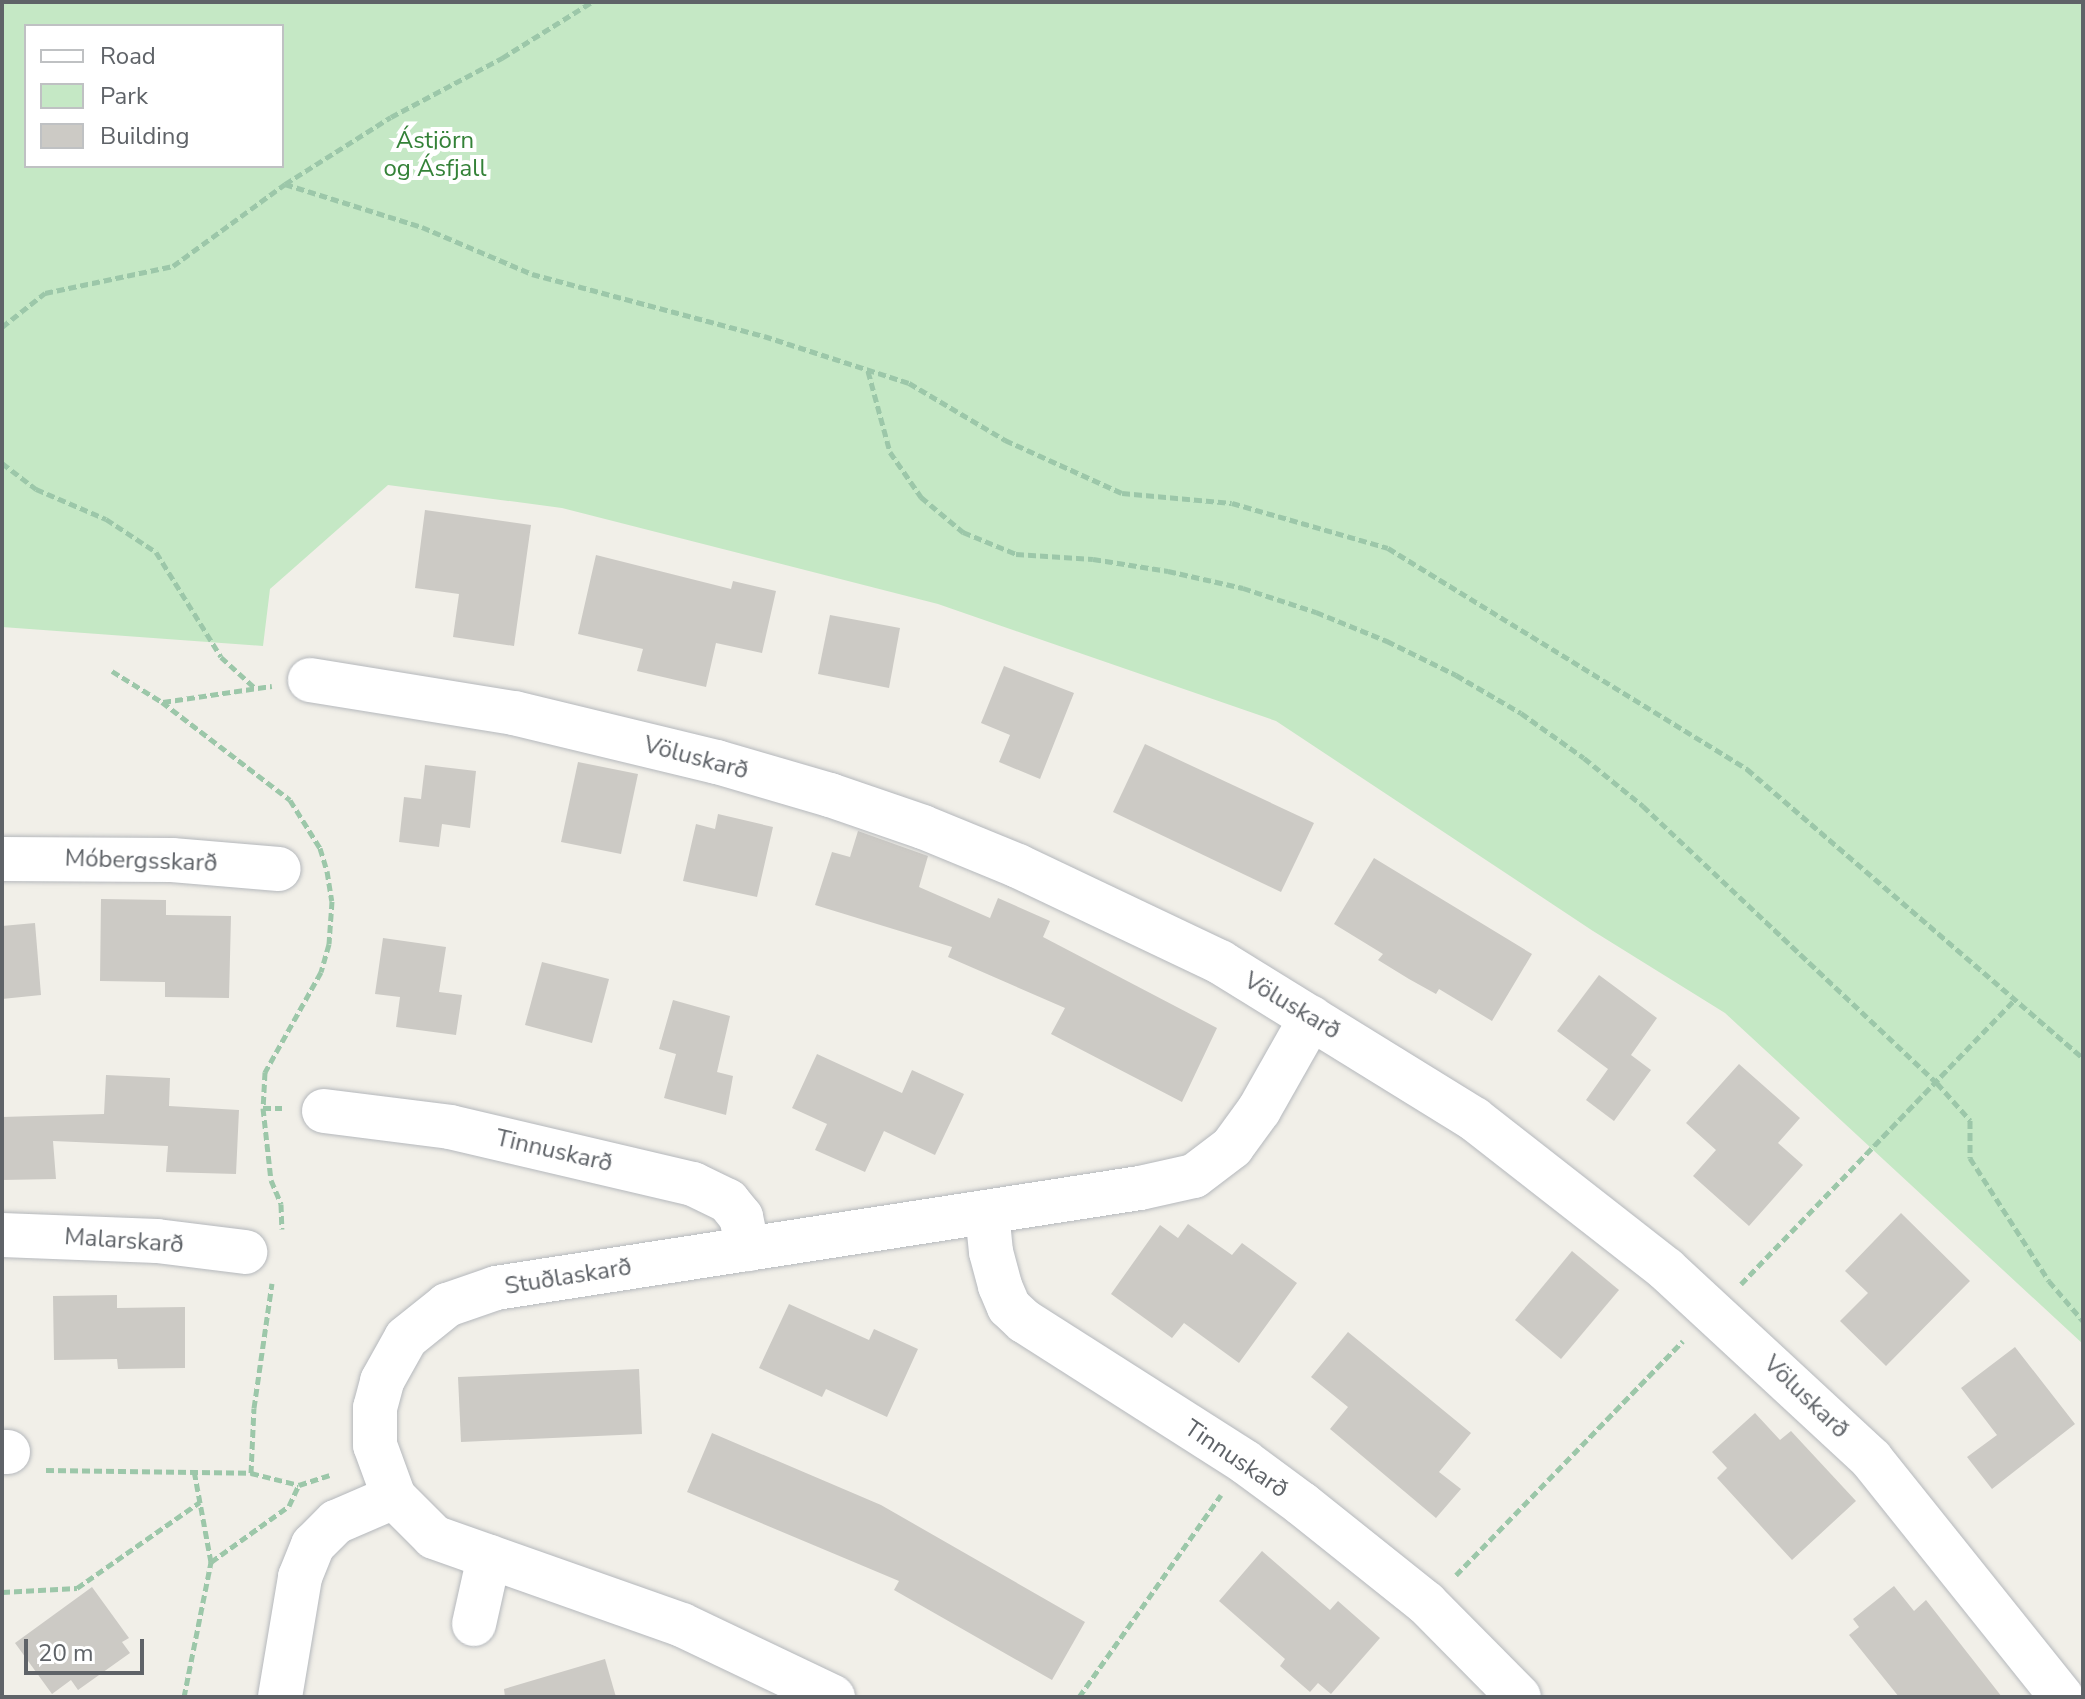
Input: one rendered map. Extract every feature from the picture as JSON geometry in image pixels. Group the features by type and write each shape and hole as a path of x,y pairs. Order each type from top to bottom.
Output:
{"street":[{"name":"Völuskarð","path":"310,680 514,713 675,751 830,795 923,827 1118,912 1220,962 1474,1119 1614,1226 1714,1311 1871,1459 2062,1697"},
{"name":"Móbergsskarð","path":"2,859 156,860 279,869"},
{"name":"Stuðlaskarð","path":"387,1478 373,1427 375,1408 392,1359 406,1338 447,1305 496,1288 1140,1188 1194,1176 1215,1163 1232,1147 1259,1110 1311,1018"},
{"name":"Tinnuskarð","path":"324,1111 450,1127 693,1184 728,1201 741,1217 748,1249"},
{"name":"Tinnuskarð","path":"987,1212 991,1252 1000,1286 1009,1307 1024,1321 1245,1462 1302,1504 1426,1603 1519,1697"},
{"name":"Malarskarð","path":"2,1235 157,1241 245,1252"},
{"path":"280,1697 300,1577 313,1545 387,1478 434,1537 682,1625 833,1697"},
{"path":"474,1624 489,1557"}],"path":[{"path":"2,327 45,293 173,266 285,184 391,117 502,58 592,2"},
{"path":"285,184 422,227 532,274 764,336 909,383 1005,440 1122,493 1232,503 1388,548 1747,769 2083,1058"},
{"path":"867,370 890,452 921,497 963,532 1016,554 1123,564 1243,588 1359,629 1456,675 1521,713 1643,806 1937,1083 1970,1120 1970,1158 2049,1281 2083,1321"},
{"path":"2,463 36,489 106,519 156,552 221,657 255,688"},
{"path":"112,671 162,702 275,786 290,800 302,820"},
{"path":"162,702 310,680"},
{"path":"282,1225 281,1204 271,1180 263,1108 265,1072 321,972 329,944 332,901"},
{"path":"1769,1255 2015,999"},
{"path":"245,1252 278,1252 264,1320 251,1473"},
{"path":"1491,1542 1682,1342"},
{"path":"5,1452 16,1470 251,1473 299,1485 387,1478"},
{"path":"184,1697 211,1562 194,1470"},
{"path":"211,1562 289,1506 299,1485"},
{"path":"2,1592 77,1588 200,1502"},
{"path":"1079,1697 1197,1530"}],"green space":[{"name":"Ástjörn og Ásfjall","path":"2,2 2083,2 2083,1344 1725,1013 1593,931 1276,721 938,604 562,508 388,485 270,589 263,646 2,627"}],"building":[{"path":"425,510 531,525 514,646 453,637 459,594 415,588"},
{"path":"596,555 731,589 733,581 776,591 762,653 716,643 706,687 637,671 643,649 578,634"},
{"path":"830,615 900,628 889,688 818,674"},
{"path":"1004,666 1074,693 1040,779 999,762 1010,735 981,723"},
{"path":"1145,744 1314,823 1281,892 1113,812"},
{"path":"578,762 638,774 621,854 561,842"},
{"path":"425,765 476,771 470,828 442,824 439,847 399,842 404,797 421,799"},
{"path":"718,814 773,827 757,897 683,881 696,824 715,829"},
{"path":"858,831 928,856 919,887 990,918 998,898 1050,921 1043,937 1217,1028 1182,1102 1051,1034 1065,1008 948,957 952,947 815,905 832,852 850,857"},
{"path":"1374,858 1532,954 1492,1021 1439,989 1436,994 1378,960 1383,954 1334,924"},
{"path":"101,899 166,900 166,915 231,916 229,998 165,997 165,982 100,981"},
{"path":"35,923 41,995 2,999 2,926"},
{"path":"383,938 446,947 439,992 462,995 456,1035 396,1027 400,997 375,994"},
{"path":"542,962 609,979 592,1043 525,1025"},
{"path":"1599,975 1657,1018 1631,1055 1651,1070 1614,1121 1586,1100 1608,1069 1557,1031"},
{"path":"673,1000 730,1016 717,1072 733,1076 726,1115 664,1098 676,1054 659,1049"},
{"path":"817,1054 902,1093 912,1070 964,1094 935,1155 884,1131 865,1172 815,1150 827,1124 792,1108"},
{"path":"1739,1064 1800,1118 1778,1143 1803,1165 1749,1226 1693,1176 1716,1150 1686,1123"},
{"path":"106,1075 170,1078 169,1106 239,1110 236,1174 166,1172 168,1146 53,1141 56,1179 2,1180 2,1117 104,1114"},
{"path":"1901,1213 1970,1281 1886,1366 1840,1321 1868,1293 1845,1271"},
{"path":"1188,1224 1232,1255 1242,1243 1297,1283 1239,1363 1184,1323 1172,1338 1111,1294 1160,1225 1178,1238"},
{"path":"1572,1251 1619,1290 1561,1359 1515,1320"},
{"path":"117,1295 117,1308 185,1307 185,1368 118,1369 117,1359 54,1360 53,1296"},
{"path":"789,1304 869,1340 874,1329 918,1349 887,1417 826,1389 822,1397 759,1368"},
{"path":"1348,1332 1471,1433 1439,1472 1461,1489 1436,1518 1330,1429 1348,1407 1311,1377"},
{"path":"2015,1347 2075,1424 1992,1489 1967,1457 1997,1435 1961,1388"},
{"path":"639,1369 642,1434 461,1442 458,1377"},
{"path":"1755,1413 1780,1440 1791,1431 1856,1501 1792,1560 1717,1478 1727,1468 1712,1452"},
{"path":"712,1433 881,1505 1085,1622 1052,1680 894,1590 899,1581 687,1492"},
{"path":"1262,1551 1330,1610 1338,1601 1380,1638 1331,1694 1318,1683 1310,1692 1280,1666 1285,1659 1219,1601"},
{"path":"1894,1586 1914,1611 1926,1600 2002,1697 1899,1697 1849,1635 1859,1627 1853,1619"},
{"path":"92,1587 129,1638 122,1642 130,1653 78,1690 71,1680 52,1694 15,1643"},
{"path":"605,1659 616,1697 505,1697 504,1689"}]}
